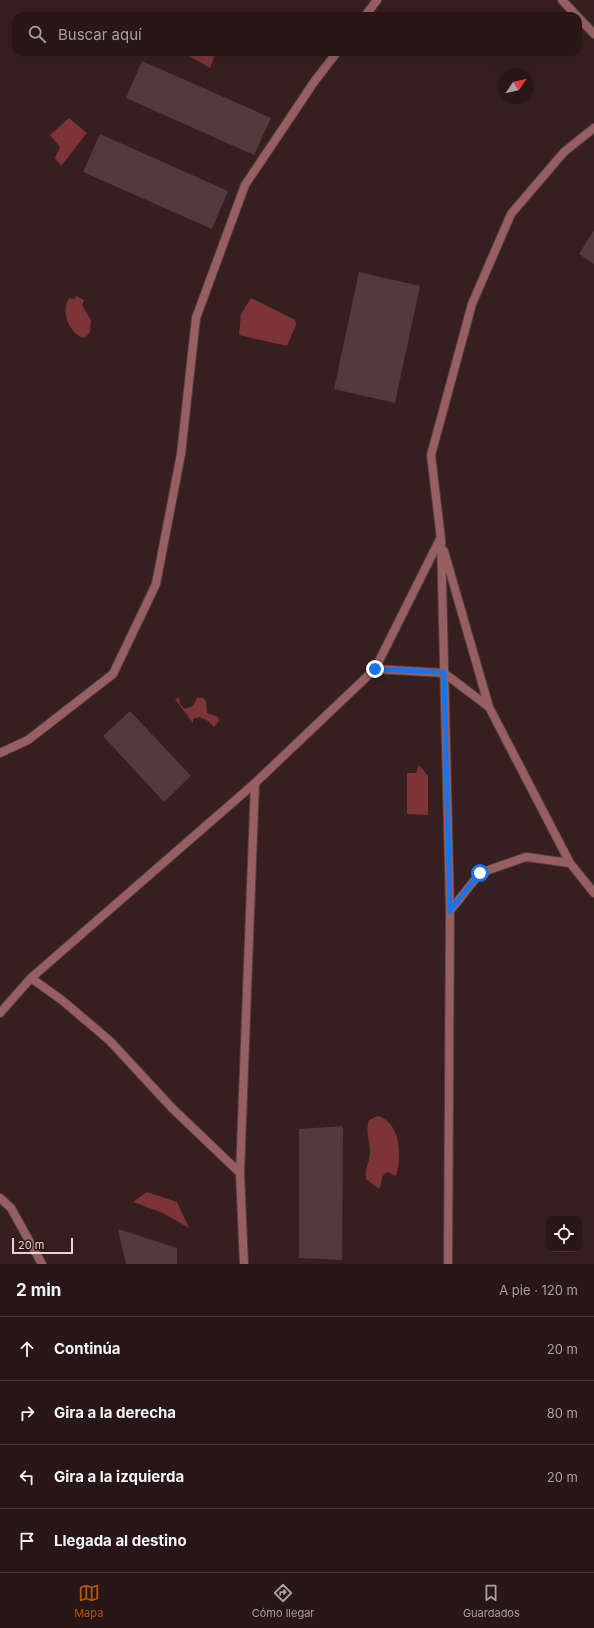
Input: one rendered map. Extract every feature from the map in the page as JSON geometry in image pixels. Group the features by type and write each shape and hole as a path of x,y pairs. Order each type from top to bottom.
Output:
{"street":[{"path":"368,12 377,0"},
{"path":"562,0 573,12"},
{"path":"582,21 594,34"},
{"path":"0,753 28,740 113,674 120,660 156,584 181,454 196,318 245,185 314,82 334,56"},
{"path":"448,1264 450,911 441,539 431,455 472,304 511,214 564,152 594,128"},
{"path":"0,1014 31,978 255,783 375,669 441,539"},
{"path":"441,539 489,707 570,863 594,893"},
{"path":"375,669 444,672 489,707"},
{"path":"244,1264 240,1173 255,783"},
{"path":"450,911 480,873 526,857 570,863"},
{"path":"31,978 63,1001 110,1041 172,1108 240,1173"},
{"path":"0,1198 11,1208 42,1264"}],"shaded area":[{"path":"189,56 214,56 210,68"},
{"path":"69,118 87,133 61,166 55,158 60,147 50,135"},
{"path":"76,296 84,300 82,305 91,320 90,332 85,338 75,332 66,315 67,303 70,298 74,299"},
{"path":"251,298 295,320 296,325 287,346 239,335 241,314"},
{"path":"179,698 180,704 185,709 193,706 197,698 203,698 206,701 207,713 218,717 219,721 214,727 208,721 200,717 193,719 193,723 175,699"},
{"path":"419,765 428,776 428,815 407,814 407,773 416,773"},
{"path":"378,1116 386,1120 391,1126 398,1141 399,1150 396,1176 388,1172 383,1175 379,1189 366,1179 370,1151 368,1125 369,1120"},
{"path":"147,1192 177,1202 189,1228 163,1213 133,1202"}],"building":[{"path":"142,61 271,118 254,155 126,98"},
{"path":"100,134 228,191 212,229 83,172"},
{"path":"594,230 594,264 579,254"},
{"path":"359,272 420,286 395,403 334,389"},
{"path":"130,711 191,776 164,802 103,736"},
{"path":"343,1126 342,1260 299,1258 299,1129"},
{"path":"118,1229 177,1248 177,1264 126,1264"}],"route":[{"path":"375,669 444,672 450,911 480,873"}]}
